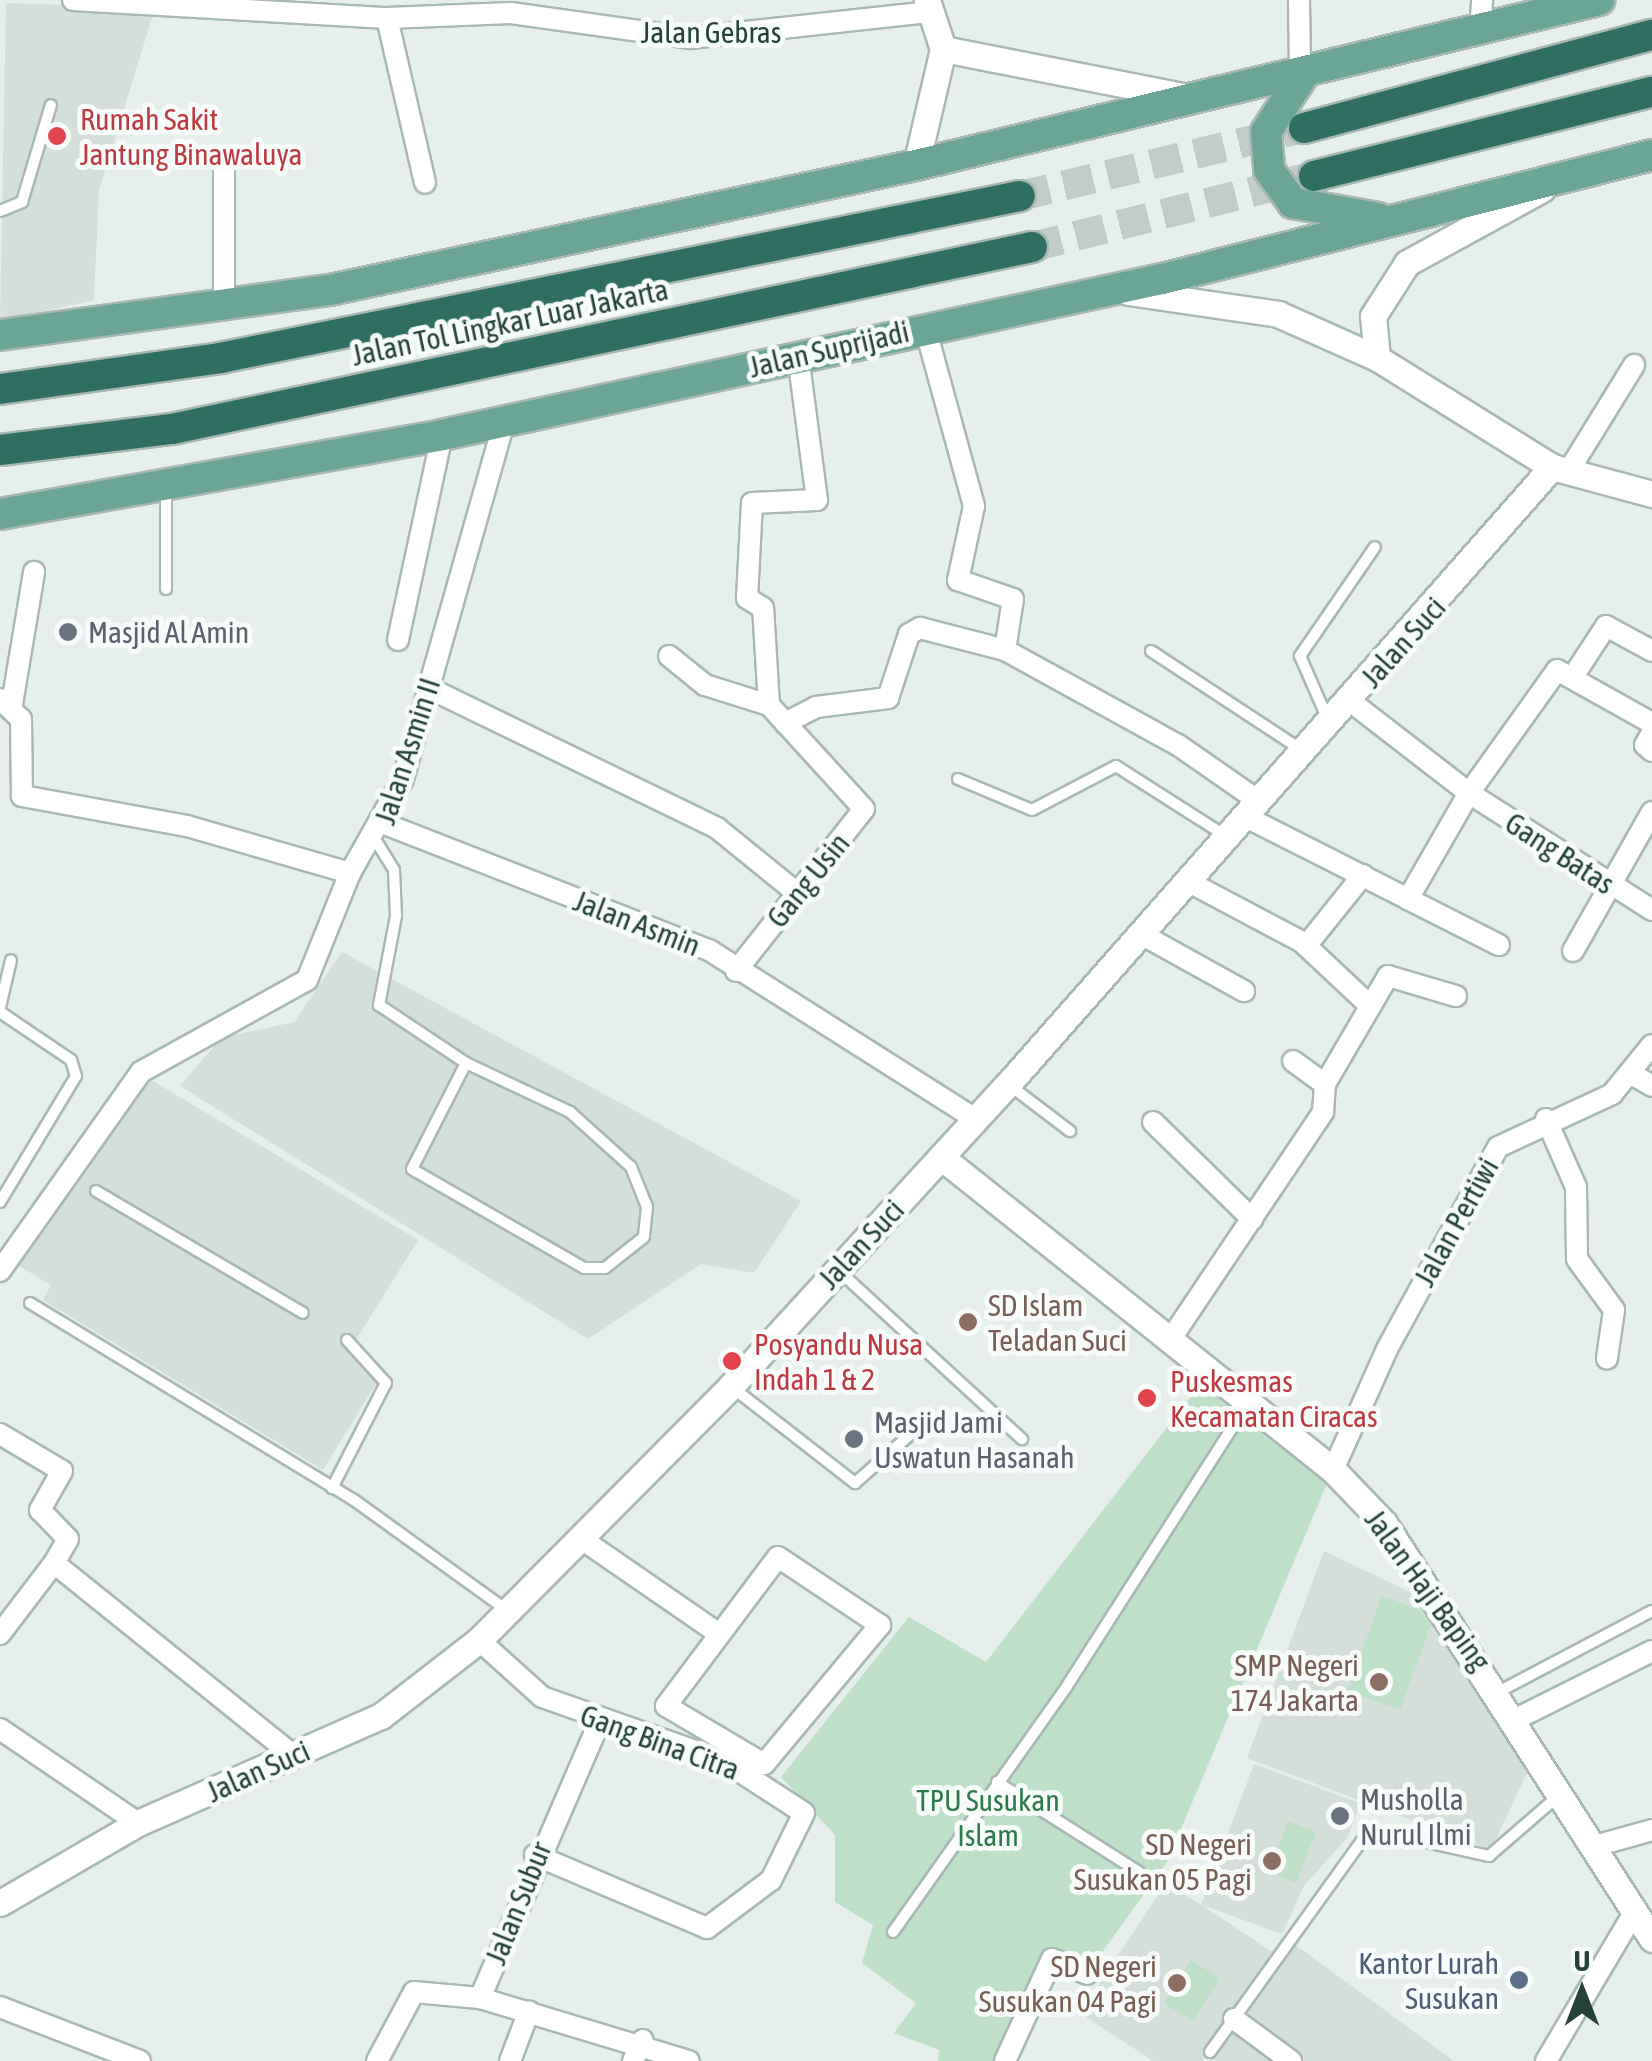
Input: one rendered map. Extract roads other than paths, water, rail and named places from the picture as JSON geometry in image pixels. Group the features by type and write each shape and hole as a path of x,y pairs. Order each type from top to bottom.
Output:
{"highway":[{"path":"1304,128 1652,35"},
{"path":"1314,176 1652,92"},
{"name":"Jalan Tol Lingkar Luar Jakarta","path":"0,389 336,336 1020,196"},
{"name":"Jalan Tol Lingkar Luar Jakarta","path":"0,450 172,429 1032,248"},
{"path":"0,376 56,383"},
{"path":"0,458 40,448"}],"main road":[{"path":"0,335 224,308 916,165 1480,32 1598,0"},
{"path":"1302,75 1266,132 1280,187 1319,213 1416,217"},
{"name":"Jalan Suprijadi","path":"0,514 166,488 442,435 1107,290 1652,156"}],"street":[{"name":"Jalan Gebras","path":"73,0 388,18 512,6 690,38 929,6"},
{"path":"1299,0 1302,75"},
{"path":"1480,32 1482,0"},
{"path":"916,165 942,50 929,6"},
{"path":"388,18 425,183"},
{"path":"942,50 1196,98"},
{"path":"224,163 224,308"},
{"path":"1377,358 1374,316 1406,263 1559,179"},
{"path":"1107,290 1253,307 1377,358 1560,469 1650,489"},
{"path":"925,327 974,506 958,580 1014,599 1004,650"},
{"path":"669,656 705,685 769,705 762,608 748,598 752,505 817,500 798,355"},
{"path":"1560,469 1634,364"},
{"name":"Jalan Asmin II","path":"0,1271 120,1096 165,1054 306,980 350,874 381,832 430,688 504,421"},
{"path":"398,640 442,435"},
{"name":"Jalan Suci","path":"0,1902 138,1823 402,1705 510,1612 731,1386 1560,469"},
{"path":"34,572 6,701 22,796 188,826 350,874"},
{"path":"1572,678 1606,626 1652,651"},
{"path":"785,723 816,708 888,698 913,629 1004,650 1178,745 1253,809 1363,875 1499,945"},
{"path":"1408,899 1469,792 1554,671 1652,724"},
{"path":"430,688 717,828 797,893"},
{"name":"Gang Batas","path":"1350,701 1469,792 1608,887 1652,910"},
{"name":"Gang Usin","path":"736,970 864,806 769,705"},
{"path":"1652,734 1645,745 1652,751"},
{"path":"1574,951 1652,812"},
{"name":"Jalan Asmin","path":"381,832 680,936 975,1119"},
{"path":"1306,946 1363,875"},
{"path":"1187,881 1306,946 1368,1004"},
{"path":"1140,934 1244,991"},
{"path":"1170,1340 1323,1112 1325,1084 1368,1004 1392,974 1456,996"},
{"name":"Jalan Pertiwi","path":"1333,1470 1487,1165 1510,1134 1643,1081 1652,1045"},
{"path":"1293,1062 1325,1084"},
{"path":"1546,1119 1576,1188 1576,1259 1614,1310 1607,1358"},
{"path":"1153,1122 1252,1220"},
{"name":"Jalan Haji Baping","path":"941,1157 1333,1470 1384,1523 1500,1691 1652,1939"},
{"path":"0,1434 62,1471 40,1510 68,1539 54,1564 0,1634"},
{"path":"583,1540 718,1633"},
{"path":"778,1556 880,1625 773,1761 714,1735 666,1706 718,1633 778,1556"},
{"path":"54,1564 293,1755"},
{"name":"Gang Bina Citra","path":"479,1640 526,1688 600,1720 704,1755 786,1795 804,1819 771,1880 728,1904 710,1928 535,1855"},
{"path":"1516,1719 1652,1652"},
{"name":"Jalan Subur","path":"600,1720 535,1855 480,1998 643,2040 689,2061"},
{"path":"0,1729 138,1823"},
{"path":"704,1755 714,1735"},
{"path":"1595,1846 1652,1830"},
{"path":"1546,2061 1635,1911"},
{"path":"1006,2061 1052,1959 1087,1974"},
{"path":"377,2061 409,1992 480,1998"},
{"path":"0,2006 140,2061"},
{"path":"510,2061 529,2012"},
{"path":"1234,2019 1291,2061"},
{"path":"634,2061 643,2040"}],"lane":[{"path":"0,211 22,202 51,105"},
{"path":"166,488 166,589"},
{"path":"1331,724 1300,656 1375,547"},
{"path":"1151,651 1305,752"},
{"path":"958,779 1032,810 1116,766 1227,837"},
{"path":"381,832 394,870 396,898 395,952 378,1005 466,1063 570,1112 631,1167 647,1207 644,1237 605,1268 584,1268 412,1169 466,1063"},
{"path":"0,1202 76,1076 72,1060 0,1009 11,960"},
{"path":"1008,1084 1070,1131"},
{"path":"96,1191 303,1313"},
{"path":"838,1269 1022,1439"},
{"path":"30,1304 332,1488 510,1612"},
{"path":"332,1488 386,1383 346,1340"},
{"path":"731,1386 850,1482 913,1432"},
{"path":"893,1932 1248,1403"},
{"path":"1500,1691 1652,1612"},
{"path":"997,1782 1139,1872"},
{"path":"1210,2052 1361,1842 1387,1833 1490,1856 1562,1793"}],"tunnel":[{"path":"1020,196 1304,128"},
{"path":"1032,247 1314,176"}],"place":[{"name":"Rumah Sakit Jantung Binawaluya","path":"57,136"},
{"name":"Masjid Al Amin","path":"68,632"},
{"name":"SD Islam Teladan Suci","path":"968,1322"},
{"name":"Posyandu Nusa Indah 1 & 2","path":"732,1361"},
{"name":"Puskesmas Kecamatan Ciracas","path":"1147,1398"},
{"name":"Masjid Jami Uswatun Hasanah","path":"854,1439"},
{"name":"SMP Negeri 174 Jakarta","path":"1379,1682"},
{"name":"Musholla Nurul Ilmi","path":"1340,1816"},
{"name":"SD Negeri Susukan 05 Pagi","path":"1272,1861"},
{"name":"Kantor Lurah Susukan","path":"1519,1980"},
{"name":"SD Negeri Susukan 04 Pagi","path":"1177,1983"}],"park label":[{"name":"TPU Susukan Islam","path":"988,1817"}]}
